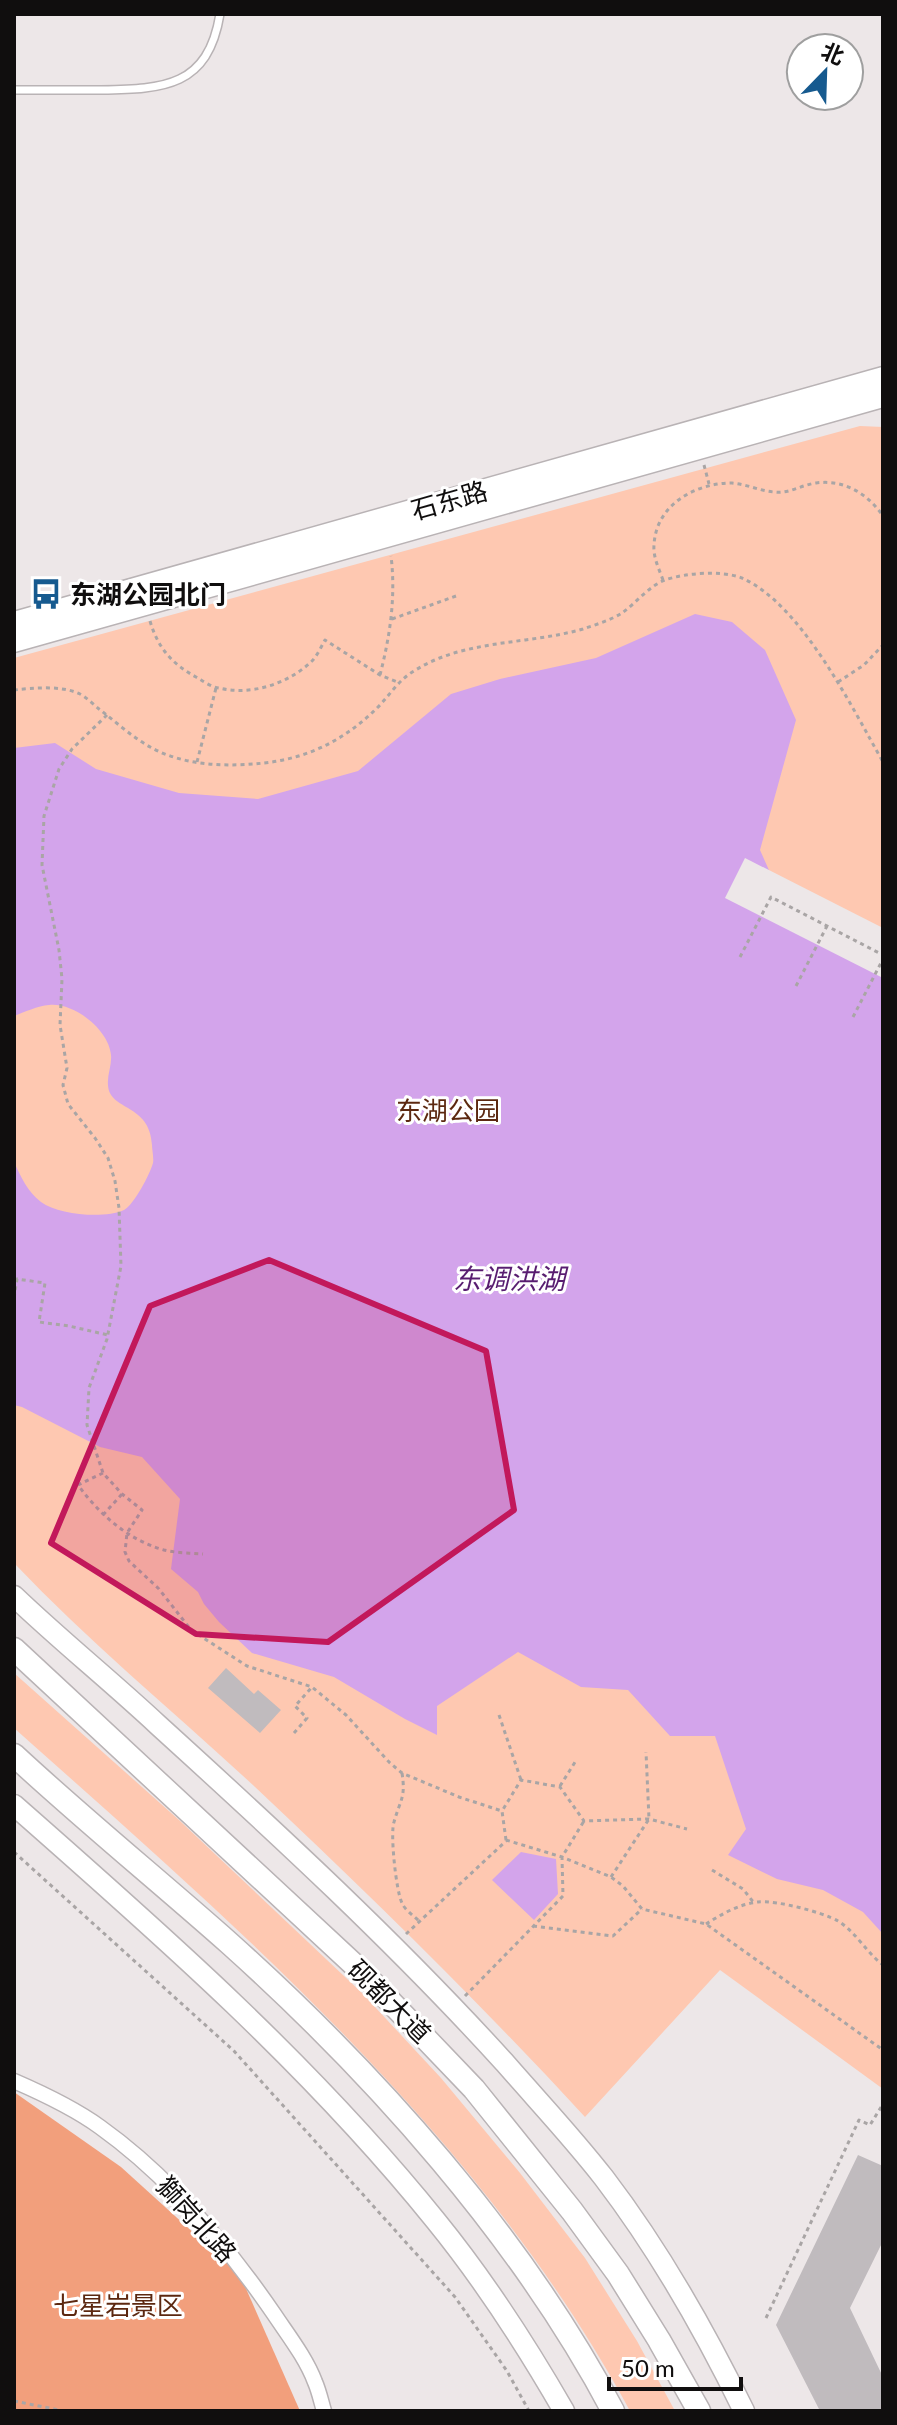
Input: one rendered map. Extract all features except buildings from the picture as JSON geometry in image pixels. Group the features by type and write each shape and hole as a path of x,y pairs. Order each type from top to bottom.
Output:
{"main road":[{"name":"砚都大道","path":"14,1649 363,1973 474,2089 618,2274 699,2411"},
{"path":"14,1755 231,1945 374,2085 476,2206 526,2272 570,2337 613,2411"}],"street":[{"name":"石东路","path":"14,622 883,377"},
{"name":"石东路","path":"14,642 883,397"},
{"path":"14,1596 317,1870 454,2007 603,2177 676,2284 744,2411"},
{"path":"14,1611 52,1633"},
{"path":"14,1805 212,1983 351,2123 429,2211 483,2283 564,2411"},
{"name":"獅岗北路","path":"14,2081 49,2096 99,2127 158,2174 192,2209 246,2274 285,2330 314,2380 324,2411"}],"lane":[{"path":"14,90 146,89 172,84 193,71 207,55 217,34 220,14"}],"path":[{"path":"663,580 656,563 654,545 663,515 689,492 709,484 735,483 775,493 817,482 840,485 857,490 874,503 883,516"},
{"path":"380,675 392,619 394,577 389,536"},
{"path":"14,690 48,688 79,693 154,749 197,762 232,766 299,757 353,730 400,683 422,667 456,652 553,637 588,627 620,614 663,580 710,572 740,577 766,592 788,613 838,682 883,762"},
{"path":"392,619 456,596"},
{"path":"147,605 152,628 162,649 174,664 216,688 242,692 288,678 312,660 325,640 380,675 400,683"},
{"path":"838,682 864,665 883,645"},
{"path":"197,762 216,688"},
{"path":"107,715 72,749 59,769 44,816 42,865 62,979 60,1025 67,1068 63,1085 68,1104 108,1158 119,1208 121,1266 108,1335 89,1388 87,1425 103,1473 142,1510 127,1533 125,1552 129,1561 159,1589 191,1630 247,1666 312,1687 346,1715 402,1773 502,1811"},
{"path":"740,957 771,897 827,926 883,957 853,1017"},
{"path":"796,986 827,926"},
{"path":"14,1298 17,1279 45,1283 39,1322 108,1335"},
{"path":"103,1473 78,1485 103,1515 127,1533 166,1551 203,1554"},
{"path":"103,1515 122,1494"},
{"path":"294,1733 307,1718 295,1706 312,1687"},
{"path":"499,1715 521,1780"},
{"path":"611,1877 649,1819 646,1752"},
{"path":"560,1787 577,1759"},
{"path":"402,1773 402,1804 393,1823 392,1840 402,1903 419,1921"},
{"path":"521,1780 560,1787 584,1821"},
{"path":"506,1840 502,1811 521,1780"},
{"path":"584,1821 649,1819 687,1829"},
{"path":"454,2007 563,1896 562,1857 584,1821"},
{"path":"394,1945 506,1840"},
{"path":"506,1840 562,1857 611,1877 642,1909 706,1924 883,2050"},
{"path":"14,1852 234,2051 455,2297 507,2371 529,2411"},
{"path":"712,1870 743,1889 754,1903"},
{"path":"706,1924 728,1910 759,1902 803,1909 838,1921 883,1965"},
{"path":"533,1926 613,1936 642,1909"},
{"path":"766,2318 859,2120 870,2125 883,2104"},
{"path":"14,2401 64,2411"}],"highlighted area":[{"path":"269,1260 486,1351 514,1510 328,1642 196,1634 51,1543 150,1306"}],"green space":[{"name":"东调洪湖","path":"860,426 883,427 883,2089 720,1970 585,2117 464,1990 339,1867 102,1649 14,1563 14,658"},
{"path":"14,1673 179,1820 362,1993 441,2078 585,2258 637,2341 675,2411 630,2411 570,2311 504,2217 430,2128 352,2043 271,1962 14,1728"},
{"name":"七星岩景区","path":"14,2092 121,2167 240,2275 300,2411 14,2411"}],"water":[{"name":"东调洪湖","path":"695,614 732,622 765,650 796,720 760,850 772,877 883,933 883,1934 863,1912 823,1890 777,1879 728,1855 746,1829 715,1736 670,1736 628,1690 581,1687 518,1652 437,1706 437,1735 334,1677 252,1653 219,1622 198,1592 171,1569 180,1499 142,1457 100,1447 14,1405 14,1162 28,1188 41,1202 70,1213 94,1215 115,1213 128,1207 145,1181 153,1159 150,1131 137,1114 110,1093 111,1055 97,1027 79,1013 59,1005 40,1007 14,1016 14,748 55,743 96,769 179,793 258,799 358,771 451,694 500,679 596,658"},
{"path":"521,1852 556,1859 558,1894 534,1920 492,1880"}],"pier":[{"path":"745,858 883,928 883,978 725,898"}],"place":[{"name":"东湖公园北门","path":"46,594"}],"park label":[{"name":"东湖公园","path":"448,1110"}]}
